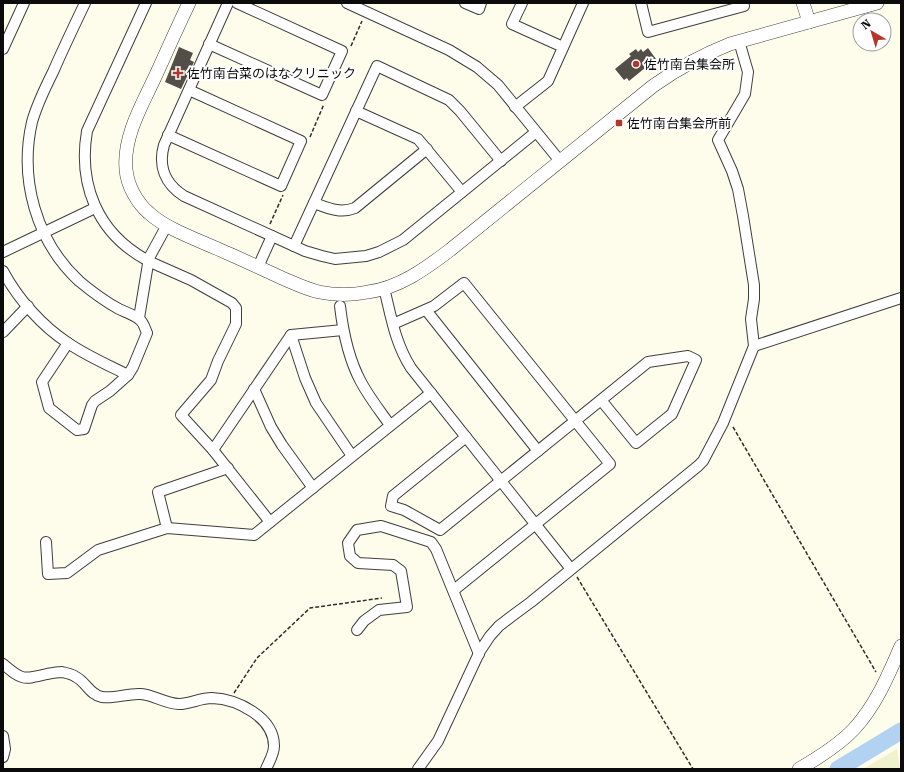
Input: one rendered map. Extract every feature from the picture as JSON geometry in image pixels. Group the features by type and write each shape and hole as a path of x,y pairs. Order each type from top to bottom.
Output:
{"street":[{"path":"3,49 24,3"},
{"path":"68,343 42,382 49,408 76,430 84,429 92,405 95,401 110,391 128,375 147,333 139,318 117,308 96,295 78,280 53,250 44,233 36,211 29,178 29,140 38,103 85,3"},
{"path":"146,3 87,131 85,146 85,177 95,208 114,235 126,247 145,259 149,259 232,303 236,308 236,324 218,361 211,380 181,415 228,468 270,522"},
{"path":"189,3 132,130 125,157 129,184 135,196 148,213 167,225 258,267 319,292 349,293 368,292 384,288 406,280 424,270 669,75 707,53 740,41 877,3"},
{"path":"228,3 168,135 162,152 162,165 166,178 174,189 184,196 270,233 294,246 311,253 335,259 366,256 379,252 403,240 536,132"},
{"path":"209,44 322,95 342,51 237,3"},
{"path":"347,3 449,50 477,67 498,85 560,161"},
{"path":"465,3 478,9 481,3"},
{"path":"522,3 512,24 563,47"},
{"path":"515,106 548,81 582,3"},
{"path":"640,3 648,32 744,6 743,3"},
{"path":"803,3 809,22"},
{"path":"418,769 438,741 479,654 490,636 499,626 572,569 698,466 703,460 723,423 753,352 754,346 751,319 754,299 754,285 743,216 732,171 718,140 745,94 748,72 740,41"},
{"path":"294,246 376,66 449,100 460,111 501,161"},
{"path":"168,135 281,186 301,141 189,90"},
{"path":"356,111 418,139 462,192"},
{"path":"314,203 336,211 354,208 427,149"},
{"path":"3,252 95,208"},
{"path":"139,318 149,259 167,225"},
{"path":"258,267 270,233"},
{"path":"3,271 14,289 44,324 68,343 91,357 128,375"},
{"path":"393,324 434,306 464,283 610,464 454,590"},
{"path":"384,288 393,324 405,358 431,393 572,569"},
{"path":"754,346 901,298"},
{"path":"3,332 28,306"},
{"path":"340,306 347,349 361,383 390,426"},
{"path":"426,310 538,451"},
{"path":"291,335 343,330"},
{"path":"213,450 291,335"},
{"path":"291,335 305,378 316,403 352,456"},
{"path":"466,437 393,496 391,506 404,510 440,530 648,362 688,356 696,360 672,414 636,443 602,400"},
{"path":"254,389 271,427 313,488"},
{"path":"46,542 48,574 67,573 98,550 167,528 254,535 431,393"},
{"path":"167,528 158,492 228,468"},
{"path":"357,630 364,621 379,610 407,607 401,571 393,565 358,563 350,556 348,543 357,530 381,526 431,542 436,549 454,590 479,654"},
{"path":"800,769 831,749 854,730 871,707 884,685 901,646"},
{"path":"3,664 17,676 24,678 60,672 76,676 94,694 103,697 136,694 150,696 170,703 179,704 188,703 199,699 211,698 241,705 257,715 271,732 274,746 266,769"},
{"path":"3,736 5,749 3,757"}],"path":[{"path":"349,50 362,21"},
{"path":"307,143 326,100"},
{"path":"270,233 284,194"},
{"path":"732,425 884,685"},
{"path":"572,569 693,769"},
{"path":"229,702 257,658 310,608 382,598"}],"green space":[{"path":"897,749 900,769 863,769"}],"building":[{"name":"佐竹南台菜のはなクリニック","path":"179,47 193,53 190,60 194,62 181,89 165,82"},
{"name":"佐竹南台集会所","path":"648,48 656,59 629,81 627,78 624,80 615,69 631,56 629,54 636,49 638,52 641,49 643,52"}],"waterway":[{"path":"838,769 901,731"}],"place":[{"name":"佐竹南台集会所","path":"636,64"},
{"name":"佐竹南台菜のはなクリニック","path":"178,73"},
{"name":"佐竹南台集会所前","path":"619,123"}]}
